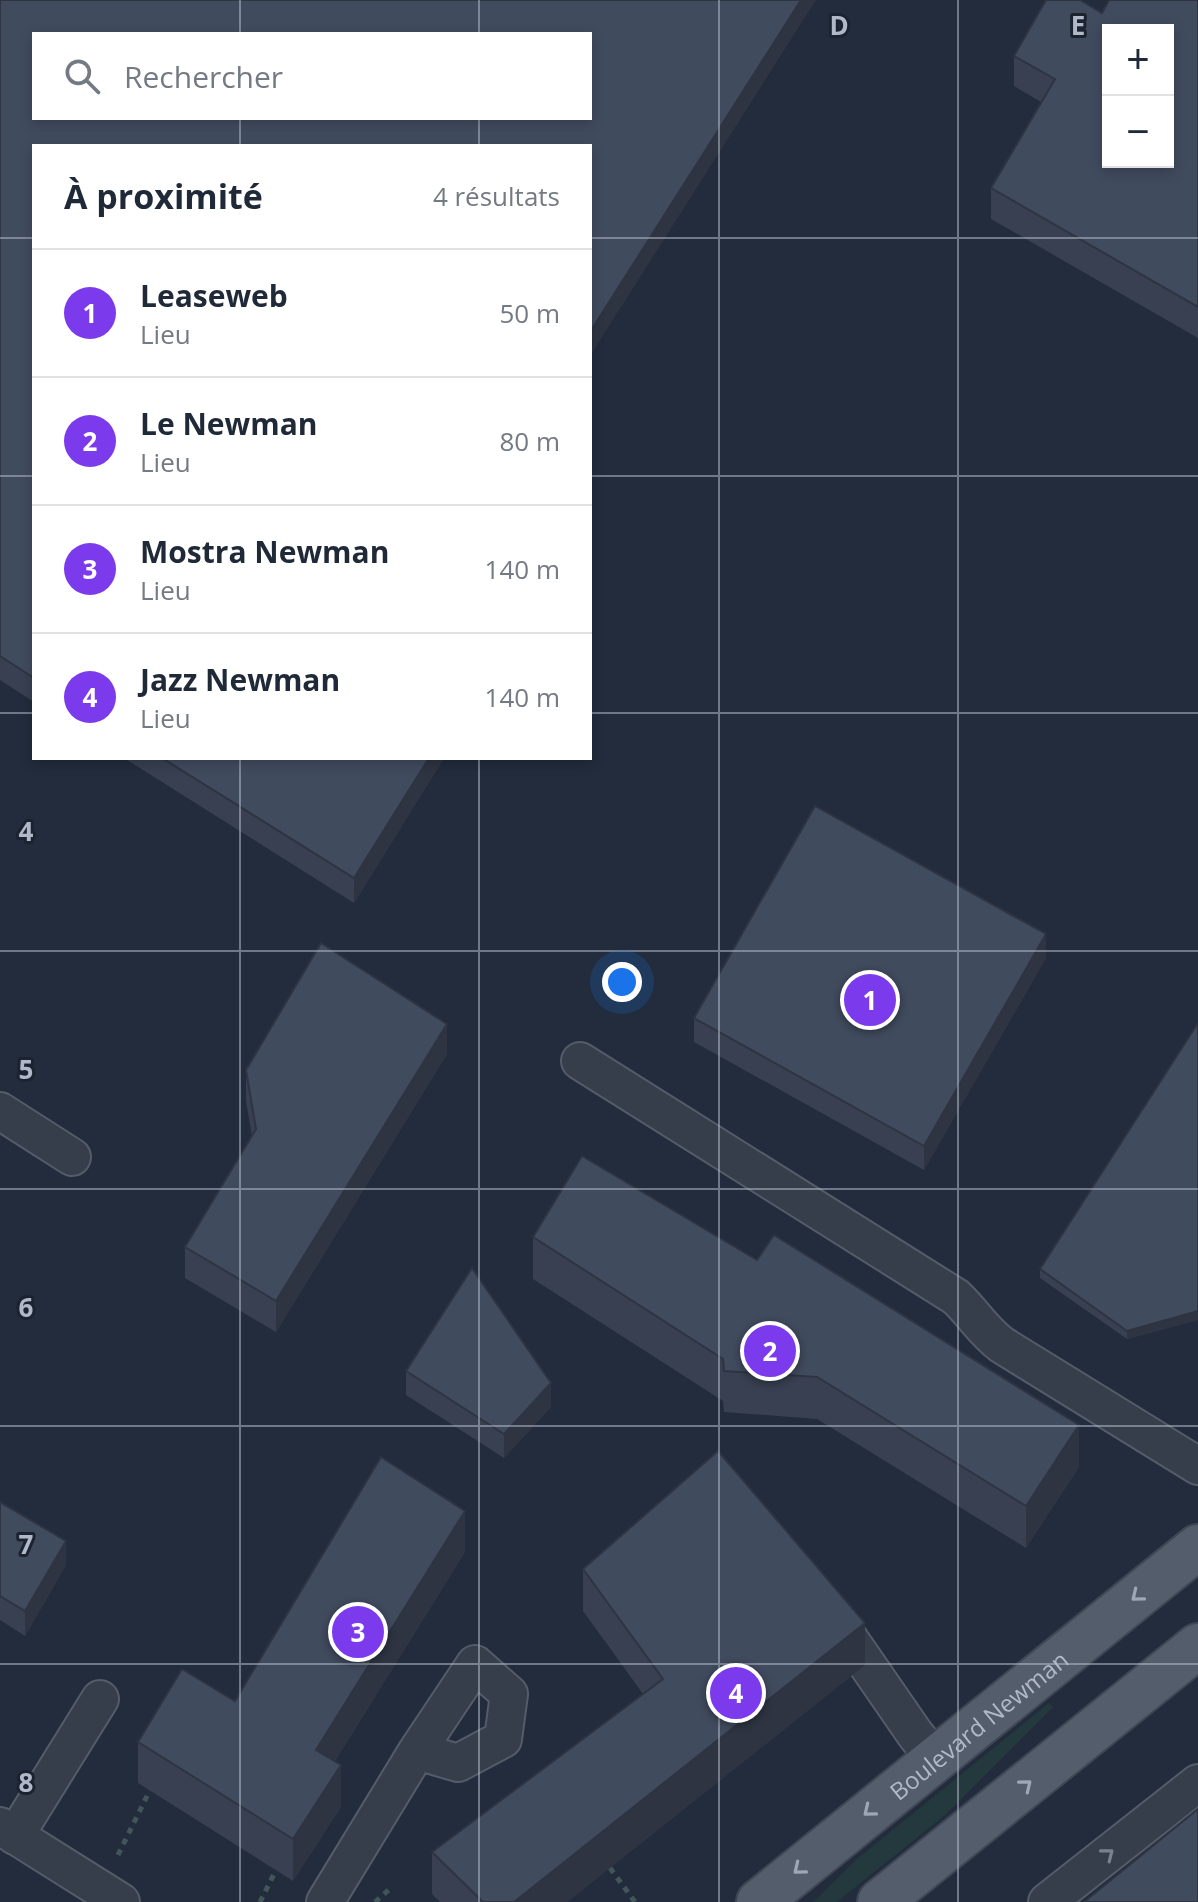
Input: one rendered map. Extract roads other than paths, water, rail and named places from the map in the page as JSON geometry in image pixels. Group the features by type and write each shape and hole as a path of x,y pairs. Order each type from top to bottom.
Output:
{"main road":[{"name":"Boulevard Newman","path":"759,1902 1198,1547"},
{"path":"880,1902 1198,1646"}],"street":[{"path":"580,1061 956,1297 978,1324 1002,1345 1198,1466"},
{"path":"0,1111 72,1157"},
{"path":"815,1590 935,1759"},
{"path":"100,1699 8,1831 121,1902"},
{"path":"325,1902 417,1751"},
{"path":"1047,1902 1198,1783"}],"place":[{"name":"Leaseweb","path":"870,1000"},
{"name":"Le Newman","path":"770,1351"},
{"name":"Mostra Newman","path":"358,1632"},
{"name":"Jazz Newman","path":"736,1693"}]}
